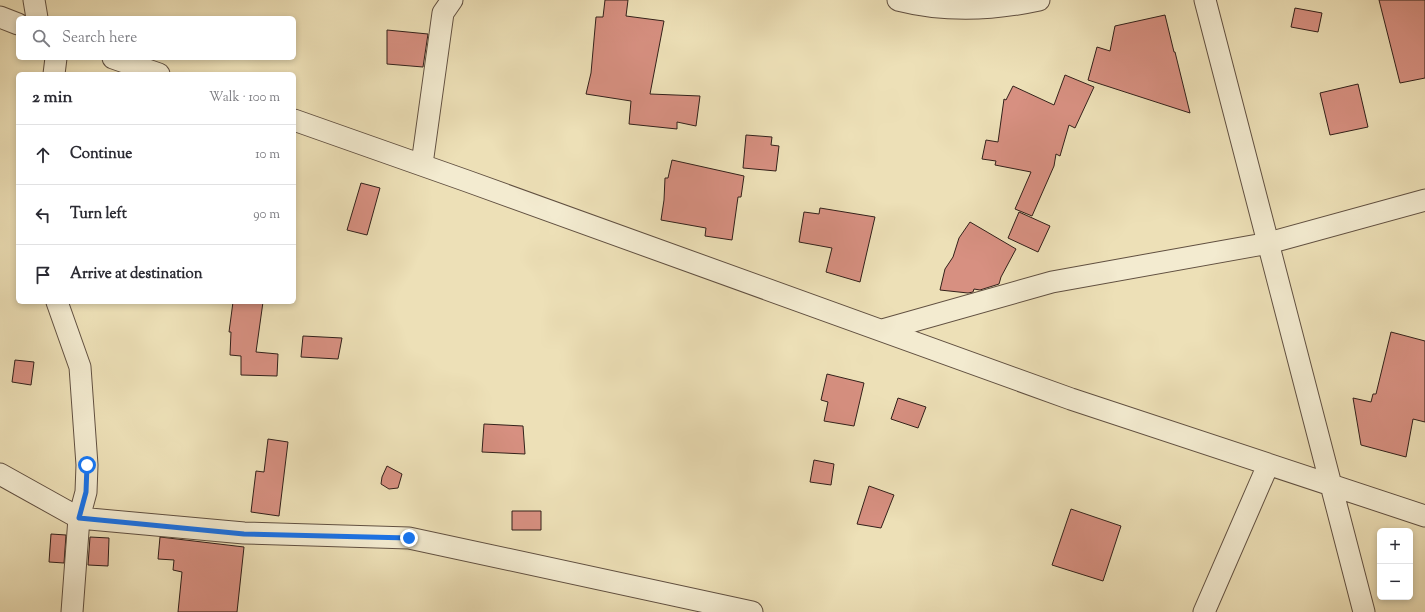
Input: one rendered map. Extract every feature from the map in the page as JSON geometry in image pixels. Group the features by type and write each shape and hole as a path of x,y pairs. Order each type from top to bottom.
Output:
{"street":[{"path":"34,0 37,16"},
{"path":"422,164 443,13 452,0"},
{"path":"898,0 951,9 1010,6 1039,0"},
{"path":"1205,0 1269,243 1330,486 1364,612"},
{"path":"0,17 16,23"},
{"path":"54,72 56,60"},
{"path":"119,60 153,72"},
{"path":"296,121 422,164 1071,398 1330,486 1425,516"},
{"path":"882,330 1052,282 1269,243 1425,200"},
{"path":"58,304 80,367 87,465 86,492 79,518 72,612"},
{"path":"1204,612 1268,465"},
{"path":"0,474 79,518 244,534 409,538 752,612"}],"building":[{"path":"605,0 628,0 626,16 664,21 650,94 700,96 696,126 677,122 677,129 629,124 631,101 586,94 591,73 596,17 603,17"},
{"path":"1379,0 1425,0 1425,78 1400,83"},
{"path":"1295,8 1322,13 1318,32 1291,27"},
{"path":"1165,15 1190,113 1088,80 1097,47 1110,51 1115,26"},
{"path":"387,30 428,34 423,67 387,64"},
{"path":"1065,75 1094,87 1075,128 1069,125 1060,156 1056,154 1054,166 1032,216 1015,209 1031,172 995,165 996,161 982,159 986,140 998,142 1004,99 1006,100 1013,86 1054,105"},
{"path":"1358,84 1368,127 1330,135 1320,93"},
{"path":"746,135 772,137 771,145 779,146 776,171 743,168"},
{"path":"672,160 744,176 741,197 738,197 732,240 705,236 706,228 661,220 665,178 668,178"},
{"path":"361,183 380,188 367,235 347,230"},
{"path":"820,208 875,217 860,282 826,272 832,248 799,242 804,212 819,214"},
{"path":"1019,212 1050,226 1038,252 1008,238"},
{"path":"970,222 1016,249 1001,277 999,284 980,290 974,289 973,292 968,293 940,290 945,269 953,257 959,238"},
{"path":"233,304 263,304 256,352 278,354 277,376 241,375 241,356 230,355 231,332 229,332"},
{"path":"1391,332 1425,341 1425,422 1413,419 1406,457 1361,445 1353,398 1371,402 1373,394 1376,394"},
{"path":"303,336 342,338 338,359 301,357"},
{"path":"15,360 34,362 31,385 12,382"},
{"path":"827,374 864,383 854,426 824,421 828,402 821,400"},
{"path":"898,398 926,407 918,428 891,419"},
{"path":"484,424 523,426 525,454 482,452"},
{"path":"268,439 288,442 279,516 251,512 256,471 264,472"},
{"path":"814,460 834,464 831,485 810,482"},
{"path":"387,466 402,474 398,488 389,489 381,484 382,477"},
{"path":"869,486 894,495 881,528 857,524"},
{"path":"1071,509 1121,526 1103,581 1052,565"},
{"path":"512,511 541,511 541,530 512,530"},
{"path":"51,534 66,535 64,563 49,562"},
{"path":"90,537 109,538 108,566 88,565"},
{"path":"160,537 244,547 237,612 178,612 182,572 173,570 174,560 158,559"}],"route":[{"path":"87,465 86,492 79,518 92,518 244,534 409,538"}]}
